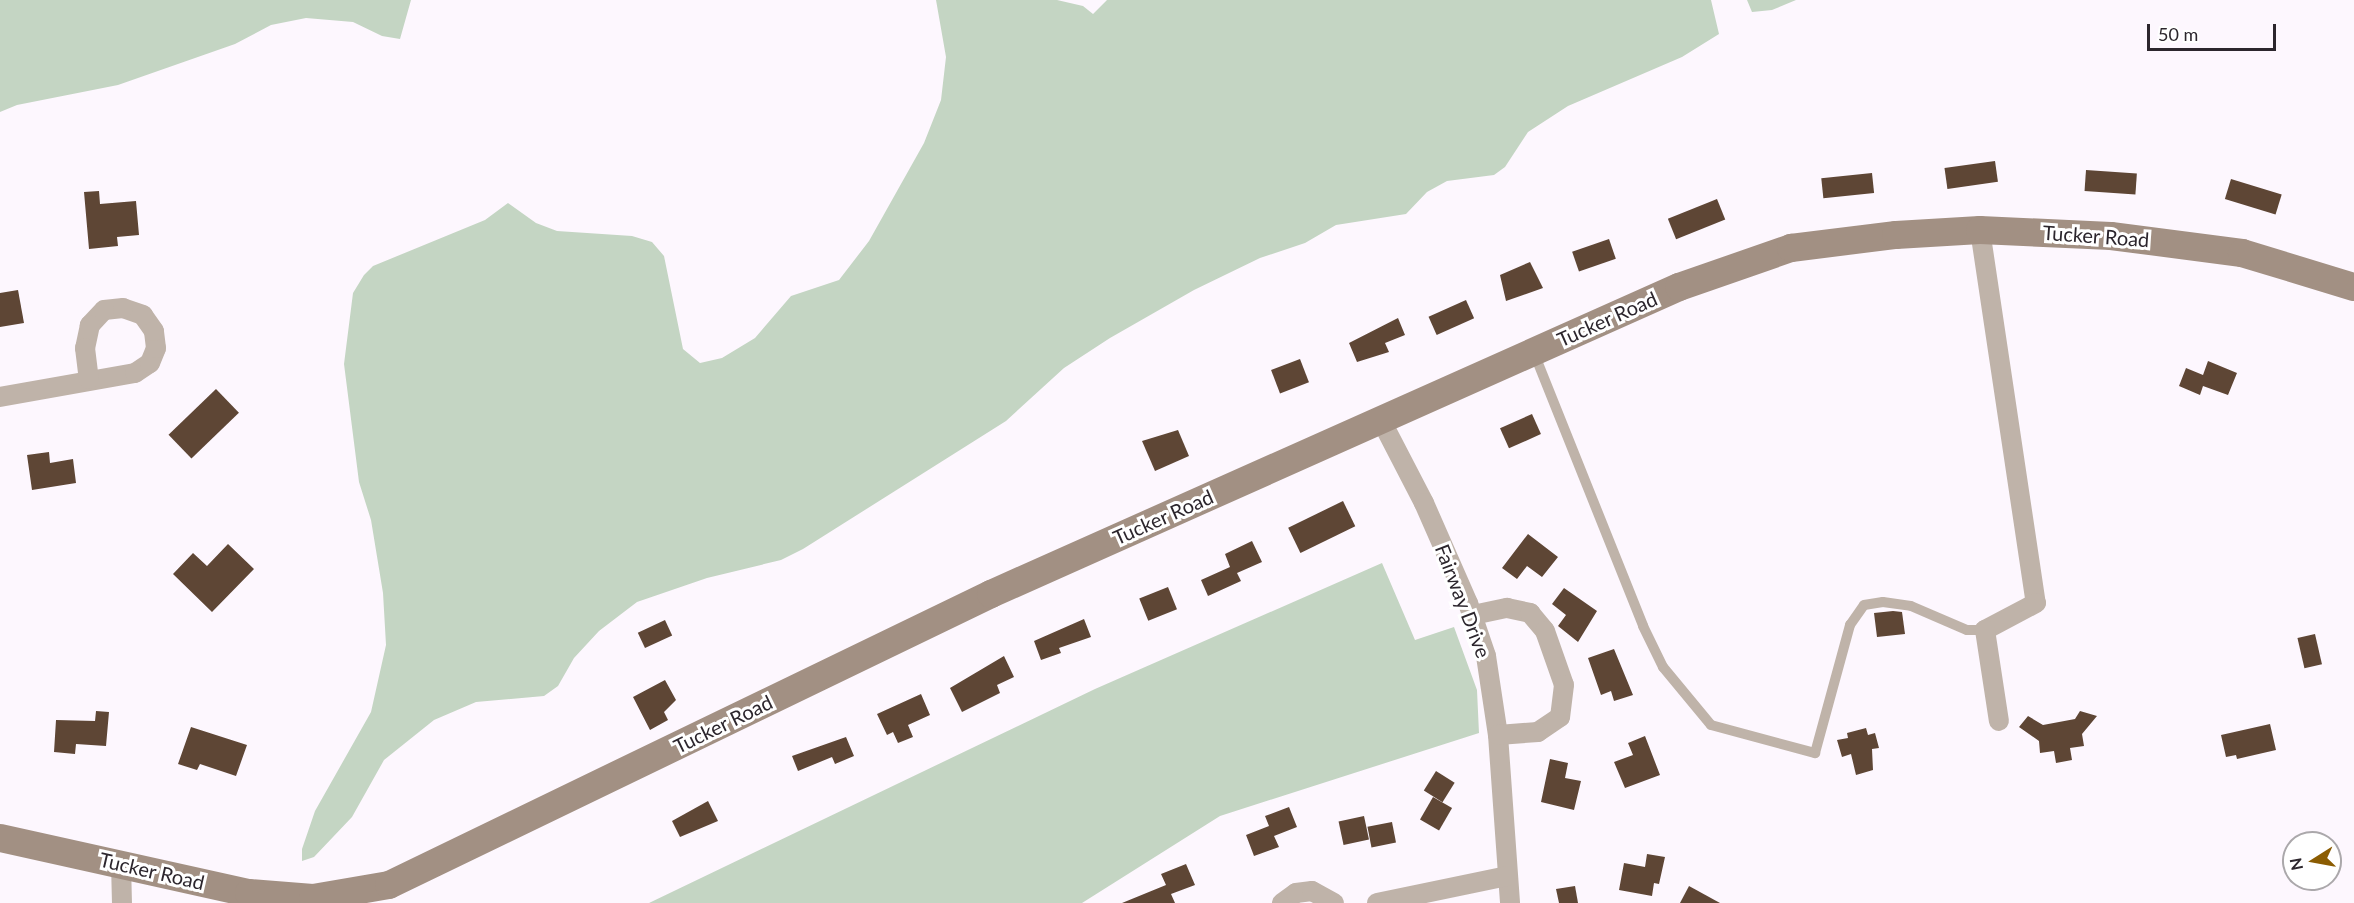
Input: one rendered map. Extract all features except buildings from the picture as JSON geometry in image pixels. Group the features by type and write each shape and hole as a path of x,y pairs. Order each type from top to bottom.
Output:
{"main road":[{"name":"Tucker Road","path":"0,838 121,863 249,894 291,898 353,898 427,868 955,611 1679,287 1781,251 1837,241 1980,230 2110,236 2220,249 2261,257 2354,287"}],"street":[{"path":"1980,230 2036,603 1985,630 1999,721"},
{"path":"0,397 89,379"},
{"name":"Fairway Drive","path":"1381,420 1412,477 1473,615 1490,671 1498,735 1510,903"},
{"path":"1473,615 1507,608 1530,613 1545,631 1564,685 1560,717 1538,732 1498,735"},
{"path":"121,863 122,903"},
{"path":"1377,903 1507,876"},
{"path":"1282,903 1296,893 1312,891 1334,903"}],"lane":[{"path":"1533,352 1556,401 1643,626 1663,667 1711,725 1815,753 1850,625 1864,605 1883,602 1911,606 1967,630 1985,630"}],"green space":[{"path":"0,0 411,0 400,39 382,36 353,22 306,18 271,25 235,44 118,85 17,105 0,112"},
{"path":"936,0 1057,0 1083,6 1093,14 1107,0 1711,0 1719,34 1682,57 1568,106 1528,132 1505,167 1494,175 1447,181 1427,192 1406,214 1336,225 1305,243 1260,258 1194,290 1110,338 1064,368 1006,421 803,549 781,560 707,578 637,602 599,631 574,658 558,686 544,696 476,702 434,720 384,760 352,817 314,857 302,861 302,849 315,811 371,712 386,645 383,593 371,520 359,482 344,364 353,293 364,275 373,266 485,220 508,203 536,223 557,231 632,236 652,242 664,256 683,349 700,363 722,358 755,338 791,296 839,280 869,241 924,143 941,100 946,57"},
{"path":"1747,0 1796,0 1772,10 1752,12"},
{"path":"1382,563 1415,640 1454,627 1477,690 1479,733 1220,816 1082,903 649,903 1095,689"}]}
